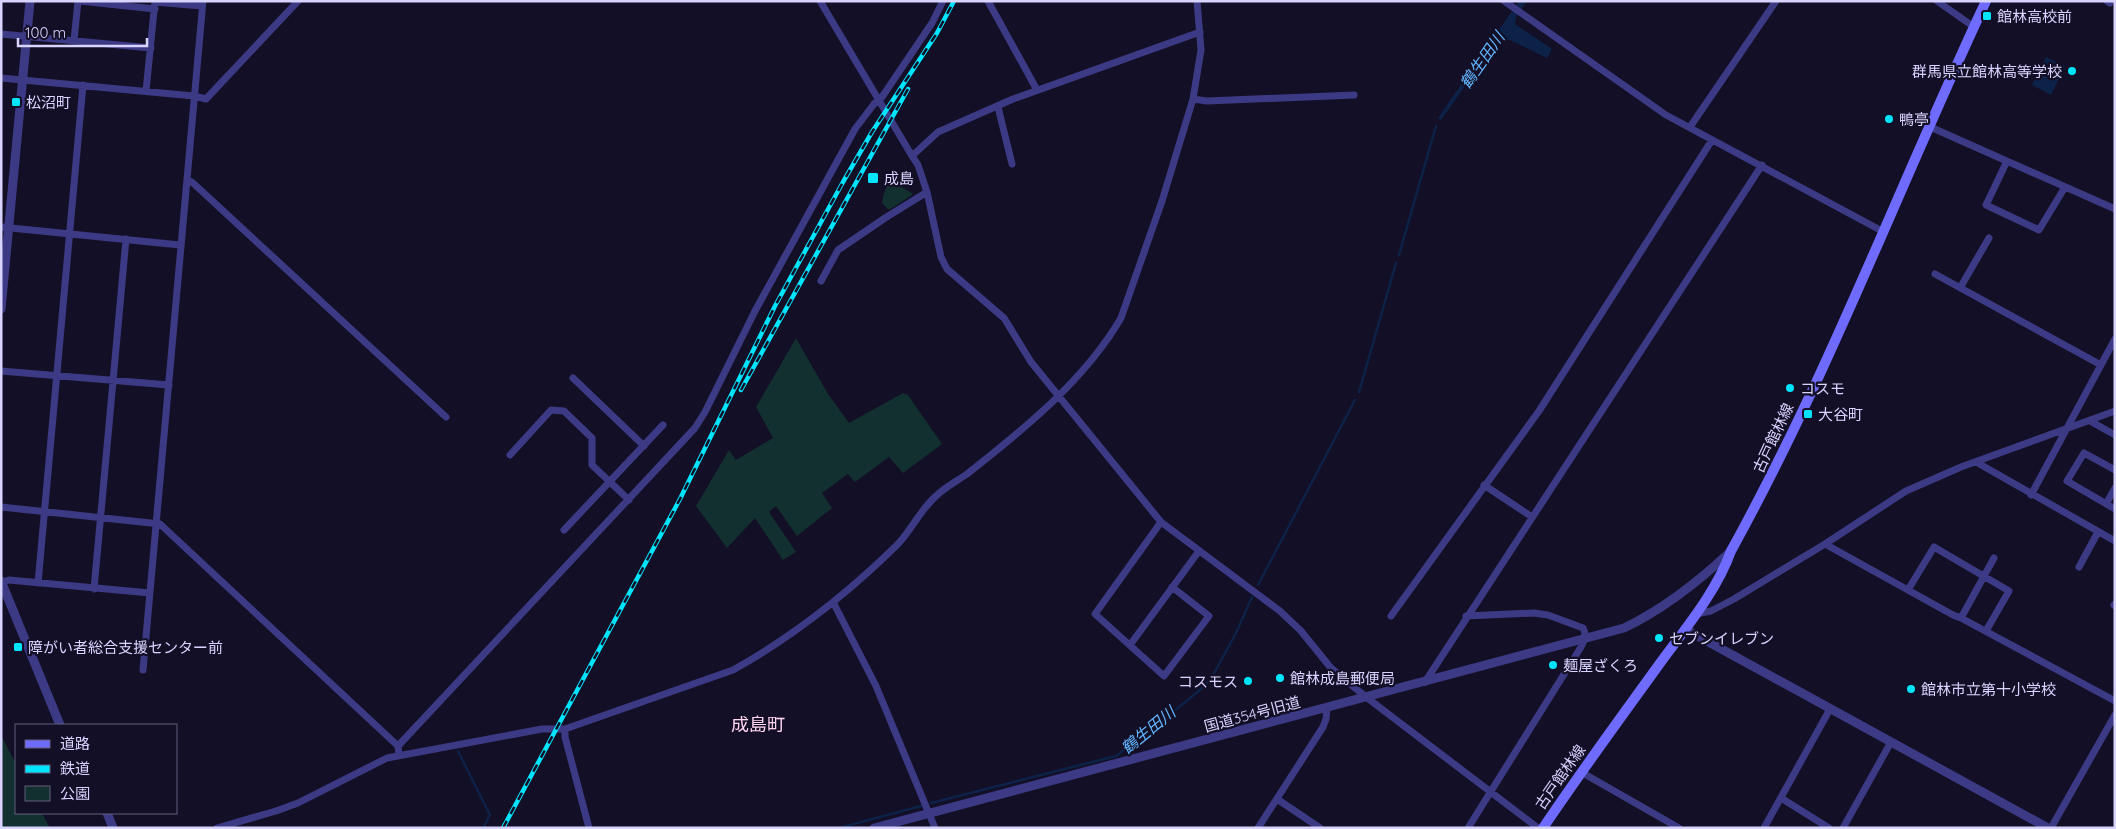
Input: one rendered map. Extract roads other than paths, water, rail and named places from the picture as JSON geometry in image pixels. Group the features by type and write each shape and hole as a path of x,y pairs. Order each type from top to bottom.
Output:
{"main road":[{"name":"古戸館林線","path":"1543,828 1580,772 1696,614 1726,568 1731,551 1792,436 1928,126 1986,1"}],"street":[{"path":"1,309 5,228 23,80 30,1"},
{"path":"74,41 79,1 203,4 188,180 180,245 144,670"},
{"path":"1,78 146,91 206,99 298,1"},
{"path":"820,1 918,165 928,192 941,256 947,269 1004,318 1031,362 1161,522 1280,611 1301,631 1331,668 1366,698 1538,828"},
{"path":"398,746 682,443 705,412 755,311 859,123 878,99 882,97 932,23 943,1"},
{"path":"988,1 1037,90"},
{"path":"217,828 298,803 379,762 399,755 542,729 565,729 733,670 756,658 833,602 897,545 936,496 966,474 1059,397 1114,331 1121,318 1162,201 1193,98 1199,66 1200,32 1197,1"},
{"path":"1504,1 1666,115 1882,231"},
{"path":"1690,127 1776,1"},
{"path":"1937,1 1974,27"},
{"path":"2107,1 2110,3 2111,1"},
{"path":"146,91 155,4"},
{"path":"912,156 938,132 1037,90 1200,32"},
{"path":"1,34 151,48"},
{"path":"38,583 82,85"},
{"path":"1193,98 1207,101 1354,95"},
{"path":"998,107 1012,164"},
{"path":"1928,126 2115,209"},
{"path":"1390,616 1539,410 1712,140"},
{"path":"2007,161 1986,205 2039,230 2065,187"},
{"path":"1424,682 1762,165"},
{"path":"188,180 446,418"},
{"path":"822,281 838,250 928,192"},
{"path":"5,228 180,245"},
{"path":"1960,288 1989,238"},
{"path":"94,590 126,240"},
{"path":"1935,274 2101,364"},
{"path":"2031,495 2115,339"},
{"path":"1,371 169,385"},
{"path":"573,378 644,446"},
{"path":"510,455 551,410 564,411 592,438 592,465 628,500"},
{"path":"1696,614 1711,611 1734,599 1825,544 1906,490 2115,411"},
{"path":"2090,421 2115,436"},
{"path":"564,530 663,425"},
{"path":"2115,470 2084,453 2066,481 2115,509"},
{"path":"1976,462 2031,495 2115,541"},
{"path":"1484,485 1532,517"},
{"path":"2106,504 2115,488"},
{"path":"1,507 156,522 398,746 399,755"},
{"path":"1161,522 1095,614 1164,676 1209,616 1172,587"},
{"path":"2079,567 2098,532"},
{"path":"1825,544 1953,615 2115,700"},
{"path":"1908,590 1934,547 2009,591 1986,631"},
{"path":"1130,645 1199,550"},
{"name":"国道354号旧道","path":"874,828 1624,628 1659,609 1688,589 1731,551"},
{"path":"1961,618 1994,558"},
{"path":"60,724 1,581 38,583 94,590 150,593"},
{"path":"833,602 876,686 935,828"},
{"path":"1466,616 1534,613 1583,628 1585,638 1468,828"},
{"path":"1685,629 2050,828 2115,715"},
{"path":"1258,828 1323,727 1327,708"},
{"path":"1764,828 1830,709"},
{"path":"565,729 565,737 589,828"},
{"path":"1843,828 1891,742"},
{"path":"1580,772 1679,828"},
{"path":"1780,798 1829,828"},
{"path":"1277,799 1320,828"},
{"path":"107,814 113,828"}],"water":[{"path":"1519,1 1527,1 1516,17 1515,24 1552,49 1547,58 1510,40 1500,40 1492,48 1441,120 1438,118"},
{"path":"2046,57 2065,66 2051,95 2032,85"}],"waterway":[{"name":"鶴生田川","path":"1399,255 1436,126"},
{"name":"鶴生田川","path":"1359,392 1396,263"},
{"name":"鶴生田川","path":"1258,585 1355,400"},
{"name":"鶴生田川","path":"931,803 1116,756 1151,730 1211,679 1236,633 1252,597"},
{"name":"鶴生田川","path":"458,751 490,815 483,828"},
{"name":"鶴生田川","path":"839,828 921,806"}],"railway":[{"path":"503,828 680,499 775,306 872,132 937,33 954,1"},
{"path":"741,390 908,89"}],"place":[{"name":"館林高校前","path":"1987,16"},
{"name":"群馬県立館林高等学校","path":"2072,71"},
{"name":"松沼町","path":"16,102"},
{"name":"鴨亭","path":"1889,119"},
{"name":"成島","path":"873,178"},
{"name":"コスモ","path":"1790,388"},
{"name":"大谷町","path":"1808,414"},
{"name":"セブンイレブン","path":"1659,638"},
{"name":"障がい者総合支援センター前","path":"18,647"},
{"name":"麺屋ざくろ","path":"1553,665"},
{"name":"館林成島郵便局","path":"1280,678"},
{"name":"コスモス","path":"1248,681"},
{"name":"館林市立第十小学校","path":"1911,689"}],"district":[{"name":"成島町","path":"758,724"}]}
